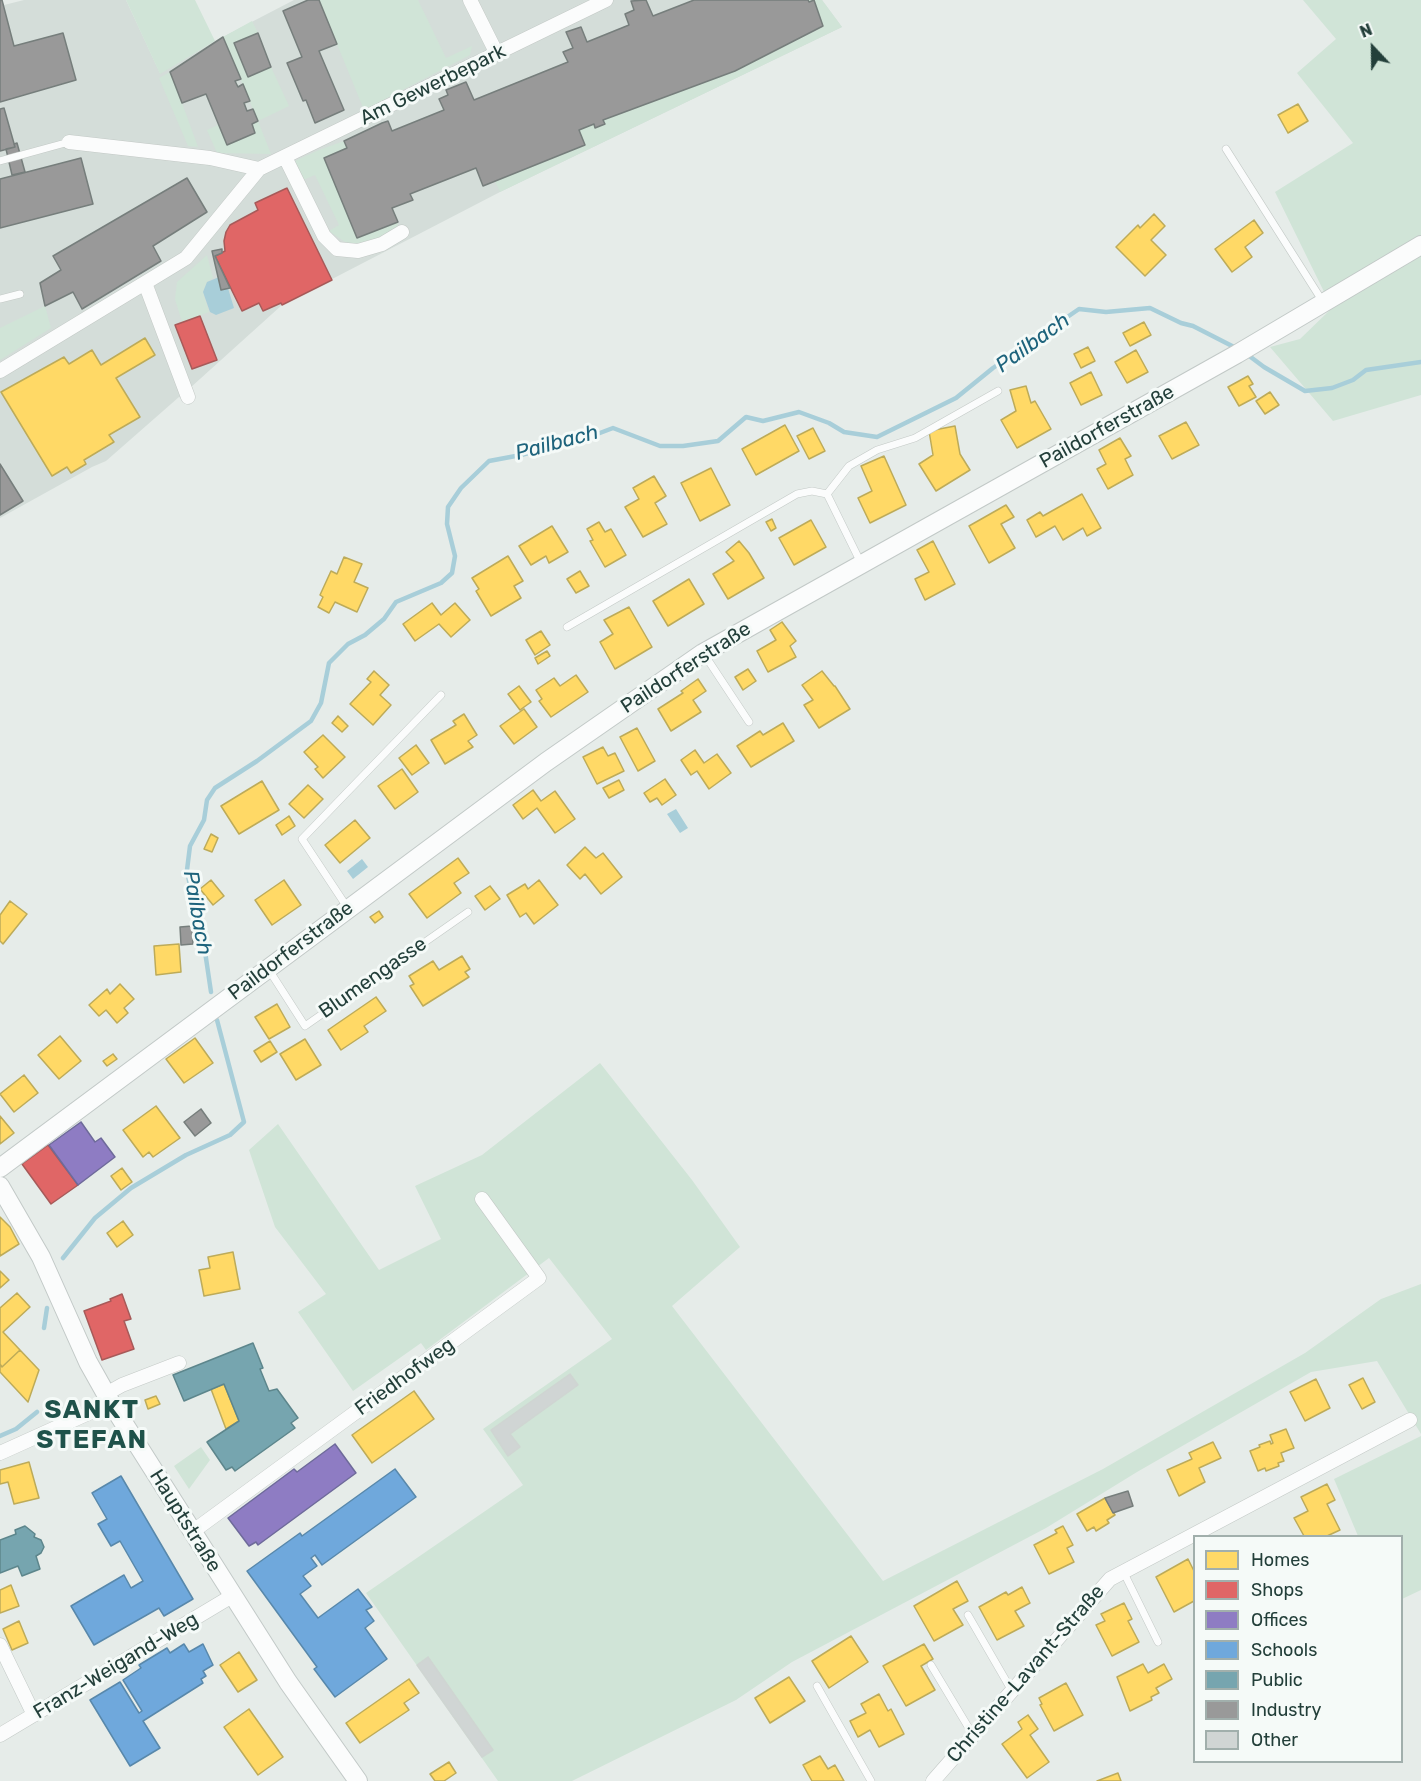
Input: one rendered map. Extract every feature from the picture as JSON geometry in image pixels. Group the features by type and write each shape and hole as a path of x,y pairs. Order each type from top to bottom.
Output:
{"street":[{"path":"470,0 497,54"},
{"name":"Am Gewerbepark","path":"0,371 186,258 260,169 606,0"},
{"path":"69,142 210,158 260,169"},
{"path":"285,157 324,236 337,249 358,251 382,244 402,232"},
{"name":"Paildorferstraße","path":"0,1168 546,762 703,653 1237,354 1421,245"},
{"path":"145,283 188,397"},
{"name":"Hauptstraße","path":"0,1186 41,1257 88,1362 109,1398 232,1596 288,1682 358,1781"},
{"name":"Friedhofweg","path":"192,1532 539,1278 482,1199"},
{"path":"0,1453 109,1398 122,1385 179,1363"},
{"name":"Christine-Lavant-Straße","path":"1195,1535 1410,1420"},
{"name":"Christine-Lavant-Straße","path":"933,1781 1110,1579 1193,1536"},
{"name":"Franz-Weigand-Weg","path":"0,1735 232,1596"},
{"path":"0,1645 34,1715"}],"lane":[{"path":"0,161 69,142"},
{"path":"1226,150 1323,302"},
{"path":"0,299 20,294"},
{"path":"827,494 849,466 878,450 915,438 998,391"},
{"path":"567,627 797,494 812,491 827,494"},
{"path":"827,494 861,564"},
{"path":"703,653 749,722"},
{"path":"348,909 302,839 441,695"},
{"name":"Blumengasse","path":"268,969 305,1026 468,912"},
{"path":"1124,1573 1158,1642"},
{"path":"968,1615 1012,1691"},
{"path":"931,1665 973,1735"},
{"path":"817,1686 871,1781"}],"shaded area":[{"path":"0,0 4,5 24,0 126,0 160,73 294,0 822,0 842,27 500,192 282,305 190,388 185,400 179,397 106,461 0,518"}],"green space":[{"path":"126,0 195,0 215,41 160,74"},
{"path":"319,0 418,0 446,58 472,46 470,55 364,110"},
{"path":"814,0 822,0 842,27 500,192 495,181 585,145 579,130 594,124 596,128 605,124 603,120 735,71 823,27"},
{"path":"1303,0 1421,0 1421,395 1333,421 1270,347 1300,339 1332,308 1275,192 1353,143 1297,73 1336,39"},
{"path":"252,21 258,33 234,43 247,76 271,67 289,106 258,121 223,37"},
{"path":"170,72 198,147 188,146 159,78"},
{"path":"258,121 271,154 217,153 207,130 218,125 227,145 255,133 252,124"},
{"path":"344,141 347,148 324,158 357,238 398,222 397,229 389,234 358,245 345,242 329,231 339,225 315,175 303,180 295,161"},
{"path":"207,255 213,278 207,282 203,292 209,312 182,322 175,299 177,282"},
{"path":"45,306 51,328 0,360 0,328"},
{"path":"600,1063 692,1180 740,1247 672,1306 883,1581 1103,1469 1305,1353 1381,1299 1421,1284 1421,1434 1377,1361 1311,1372 1137,1472 1046,1528 792,1662 736,1700 572,1781 498,1781 366,1593 523,1485 483,1429 612,1339 549,1258 426,1350 421,1343 353,1391 298,1312 326,1294 275,1227 249,1150 278,1124 379,1270 441,1239 415,1186 482,1155"},
{"path":"1421,1436 1421,1590 1403,1599 1403,1535 1358,1535 1334,1479"},
{"path":"201,1447 210,1460 189,1489 174,1466"}],"water":[{"path":"224,275 234,308 216,315 210,312 203,292 207,282"},
{"path":"676,809 688,828 680,833 667,814"},
{"path":"362,859 368,867 353,879 347,871"}],"building: Homes":[{"path":"1298,104 1308,121 1288,133 1278,115"},
{"path":"1154,214 1165,226 1151,240 1166,255 1145,276 1116,247 1138,225 1140,228"},
{"path":"1254,220 1263,233 1245,247 1252,257 1232,272 1215,249"},
{"path":"1144,322 1151,335 1130,346 1123,333"},
{"path":"145,338 155,355 116,378 140,417 109,435 114,442 84,460 86,464 71,473 67,467 52,476 1,392 64,357 69,364 92,350 101,365"},
{"path":"1088,347 1095,361 1081,368 1074,354"},
{"path":"1136,350 1148,372 1127,383 1115,362"},
{"path":"1091,372 1102,395 1081,405 1070,383"},
{"path":"1248,376 1253,384 1249,386 1256,397 1239,406 1228,387"},
{"path":"1026,386 1031,403 1035,401 1051,429 1017,448 1001,420 1016,411 1010,390"},
{"path":"1270,392 1279,405 1265,414 1256,401"},
{"path":"1186,422 1199,445 1172,459 1159,436"},
{"path":"785,425 799,451 756,475 742,449"},
{"path":"955,426 960,454 970,470 936,491 919,464 933,455 929,431"},
{"path":"813,428 825,451 809,459 797,436"},
{"path":"1120,438 1131,456 1125,459 1133,475 1108,489 1097,469 1106,464 1099,450"},
{"path":"884,456 906,505 870,523 858,498 872,491 861,466"},
{"path":"711,468 730,505 700,521 681,483"},
{"path":"654,476 666,496 655,503 667,524 643,537 625,507 639,499 633,488"},
{"path":"1082,494 1101,528 1087,536 1083,528 1063,540 1055,526 1036,537 1027,520 1040,512 1043,516"},
{"path":"1006,505 1014,517 1001,524 1015,548 989,563 969,526"},
{"path":"772,519 776,528 771,531 766,522"},
{"path":"811,520 826,547 794,565 779,538"},
{"path":"599,522 605,532 611,529 626,555 605,567 590,541 593,540 587,529"},
{"path":"552,526 568,552 549,563 546,556 531,565 519,546"},
{"path":"739,541 764,578 728,599 713,574 734,561 726,552"},
{"path":"933,541 955,584 925,600 915,579 929,572 917,550"},
{"path":"508,556 523,581 514,586 521,598 491,616 476,591 479,589 472,578"},
{"path":"344,557 362,564 354,582 368,588 357,612 335,602 329,613 318,607 323,597 320,595 331,571 337,574"},
{"path":"580,571 589,586 576,593 567,579"},
{"path":"689,579 704,604 668,626 653,601"},
{"path":"432,603 441,615 455,603 470,620 451,637 439,624 415,641 403,624"},
{"path":"629,607 652,647 615,669 600,642 613,634 604,620"},
{"path":"782,622 796,641 790,646 796,657 768,672 757,651 776,640 770,630"},
{"path":"541,631 550,645 535,655 526,640"},
{"path":"547,651 550,656 538,664 535,658"},
{"path":"748,669 756,681 743,690 735,677"},
{"path":"374,671 389,685 380,695 391,705 373,725 350,704 371,682 367,679"},
{"path":"822,671 850,709 819,728 804,705 813,700 802,685"},
{"path":"576,675 588,692 551,717 539,701 542,699 536,690 554,678 560,686"},
{"path":"698,679 706,691 693,700 701,712 671,731 658,709 683,693 681,691"},
{"path":"519,686 531,702 520,710 508,694"},
{"path":"524,709 537,727 514,744 500,726"},
{"path":"464,714 477,735 468,741 473,747 445,764 431,740 456,725 453,721"},
{"path":"338,716 348,726 342,732 332,723"},
{"path":"783,723 794,741 751,767 737,746 760,731 763,735"},
{"path":"637,728 655,761 638,771 620,737"},
{"path":"323,735 345,757 323,778 315,769 318,767 304,752"},
{"path":"416,745 429,763 412,775 399,758"},
{"path":"603,747 608,756 615,753 624,771 597,784 583,757"},
{"path":"695,750 704,763 717,754 731,773 709,789 697,771 691,775 681,760"},
{"path":"402,769 418,792 395,809 378,786"},
{"path":"665,779 676,795 662,805 657,798 650,802 644,793"},
{"path":"619,780 624,790 609,798 603,788"},
{"path":"262,781 279,810 239,834 221,806"},
{"path":"308,785 323,799 304,818 289,804"},
{"path":"533,790 541,801 555,791 575,819 555,833 537,808 523,819 513,805"},
{"path":"289,816 295,826 282,835 276,825"},
{"path":"355,820 370,838 340,863 325,845"},
{"path":"211,834 218,838 212,852 204,849"},
{"path":"585,847 596,858 603,853 622,877 601,894 585,874 580,879 567,865"},
{"path":"458,858 469,873 454,883 461,893 427,918 409,894"},
{"path":"211,880 224,896 213,905 200,889"},
{"path":"284,880 301,905 272,925 255,900"},
{"path":"539,880 558,905 534,924 526,913 520,917 507,895 525,884 528,889"},
{"path":"490,886 500,899 485,910 475,896"},
{"path":"10,901 27,914 3,944 0,941 0,915"},
{"path":"379,911 383,917 375,923 370,917"},
{"path":"179,944 181,972 156,975 154,946"},
{"path":"462,956 470,969 465,972 469,977 423,1006 410,986 414,984 409,976 433,961 439,970"},
{"path":"120,984 134,999 124,1008 128,1013 117,1023 106,1010 99,1016 89,1005 107,989 110,994"},
{"path":"376,997 386,1011 364,1026 368,1032 341,1050 328,1030"},
{"path":"277,1004 290,1027 269,1039 255,1017"},
{"path":"60,1036 81,1061 59,1079 38,1055"},
{"path":"195,1038 213,1063 184,1083 166,1059"},
{"path":"305,1039 321,1065 296,1080 280,1054"},
{"path":"270,1041 277,1052 261,1062 254,1051"},
{"path":"113,1054 117,1059 107,1066 103,1061"},
{"path":"24,1075 38,1093 14,1112 0,1094"},
{"path":"156,1106 180,1138 153,1157 149,1152 143,1157 123,1130"},
{"path":"0,1116 14,1133 0,1144"},
{"path":"122,1168 132,1182 121,1190 111,1176"},
{"path":"0,1217 10,1227 19,1244 0,1256"},
{"path":"123,1221 133,1235 117,1247 107,1233"},
{"path":"233,1252 240,1289 204,1296 199,1270 210,1268 208,1257"},
{"path":"0,1271 9,1280 0,1288"},
{"path":"17,1293 30,1307 3,1332 20,1350 2,1367 0,1364 0,1308"},
{"path":"20,1350 39,1370 28,1402 0,1372 0,1364 2,1367"},
{"path":"1363,1378 1375,1402 1362,1409 1349,1385"},
{"path":"1316,1379 1330,1408 1305,1421 1290,1392"},
{"path":"224,1384 239,1421 226,1429 211,1389"},
{"path":"414,1391 434,1419 372,1463 352,1435"},
{"path":"156,1396 160,1404 148,1409 145,1400"},
{"path":"1286,1429 1294,1448 1281,1453 1284,1461 1278,1463 1279,1466 1266,1471 1265,1468 1258,1471 1250,1451 1270,1441 1271,1444 1273,1443 1270,1435"},
{"path":"1213,1442 1221,1458 1199,1468 1205,1482 1179,1496 1167,1470 1192,1459 1189,1453"},
{"path":"29,1462 39,1498 14,1504 8,1482 0,1484 0,1470"},
{"path":"1327,1484 1335,1500 1327,1504 1340,1530 1329,1535 1303,1535 1294,1518 1308,1511 1301,1497"},
{"path":"1105,1498 1115,1515 1107,1520 1109,1523 1096,1531 1094,1527 1087,1531 1077,1514"},
{"path":"1063,1526 1073,1545 1067,1548 1074,1562 1049,1574 1034,1545 1057,1533 1055,1530"},
{"path":"1188,1559 1193,1569 1193,1602 1174,1612 1156,1577"},
{"path":"957,1581 968,1601 953,1609 963,1625 934,1641 914,1606"},
{"path":"11,1585 19,1606 0,1613 0,1590"},
{"path":"1022,1587 1030,1603 1015,1611 1024,1626 997,1640 979,1607 1006,1592 1008,1595"},
{"path":"1124,1603 1132,1619 1128,1621 1139,1642 1112,1656 1096,1625 1105,1621 1101,1614"},
{"path":"19,1621 28,1643 12,1650 3,1629"},
{"path":"851,1636 868,1662 829,1688 812,1661"},
{"path":"924,1644 933,1659 921,1666 935,1690 906,1706 883,1666"},
{"path":"239,1652 257,1680 238,1692 220,1665"},
{"path":"1143,1664 1148,1673 1164,1664 1172,1679 1156,1688 1159,1693 1151,1697 1152,1700 1130,1711 1117,1677"},
{"path":"789,1677 805,1701 770,1723 755,1698"},
{"path":"409,1679 419,1693 404,1703 409,1710 360,1743 346,1723"},
{"path":"1066,1683 1083,1715 1054,1731 1040,1705 1042,1704 1039,1698"},
{"path":"879,1694 888,1711 891,1709 904,1734 879,1747 870,1730 858,1737 850,1721 866,1713 861,1704"},
{"path":"249,1709 283,1757 258,1775 224,1727"},
{"path":"1028,1715 1038,1729 1030,1735 1049,1762 1027,1778 1002,1744 1022,1729 1018,1722"},
{"path":"820,1756 828,1769 835,1765 844,1781 812,1781 803,1765"},
{"path":"449,1762 456,1773 444,1781 435,1781 430,1774"},
{"path":"1118,1773 1121,1781 1097,1781"}],"building: Shops":[{"path":"287,188 332,280 282,305 281,303 263,311 259,303 242,311 215,256 225,251 224,241 230,225 258,210 255,203"},
{"path":"200,316 217,360 192,369 175,325"},
{"path":"48,1145 78,1185 51,1204 22,1164"},
{"path":"122,1294 131,1319 124,1321 134,1349 102,1360 84,1311 111,1301 110,1299"}],"building: Offices":[{"path":"81,1122 95,1142 101,1138 115,1157 78,1185 49,1145"},
{"path":"335,1444 356,1473 258,1545 256,1542 249,1546 228,1518 294,1469 297,1472"}],"building: Schools":[{"path":"395,1469 416,1497 322,1565 315,1555 311,1558 317,1566 303,1576 311,1586 300,1594 318,1618 358,1589 372,1607 366,1610 374,1621 365,1628 387,1659 335,1697 314,1669 317,1667 247,1571 300,1533 302,1536"},
{"path":"121,1476 193,1599 164,1616 159,1608 94,1645 71,1606 124,1575 131,1588 143,1581 120,1541 111,1546 98,1524 107,1519 92,1493"},
{"path":"184,1644 189,1652 203,1644 213,1665 203,1671 206,1676 201,1679 203,1683 143,1721 160,1748 130,1766 90,1700 120,1682 139,1713 142,1711 123,1680 141,1668 139,1665 167,1648 170,1653"}],"building: Public":[{"path":"253,1343 269,1391 277,1389 298,1418 291,1423 295,1428 235,1471 232,1467 226,1470 207,1442 239,1421 224,1384 184,1401 173,1375"},
{"path":"25,1526 35,1534 34,1537 41,1540 44,1547 36,1556 40,1569 22,1576 18,1566 0,1573 0,1540 16,1534 15,1530"}],"building: Industry":[{"path":"0,0 2,0 14,46 63,33 76,80 0,102"},
{"path":"308,0 319,0 337,44 319,51 344,110 315,123 287,63 302,57 283,11"},
{"path":"646,0 653,16 694,0 808,0 809,2 814,0 823,26 735,71 603,120 605,124 595,128 594,124 579,130 585,145 483,186 476,168 410,194 413,200 392,208 398,222 357,238 324,158 347,148 344,141 388,121 392,131 444,110 439,99 448,95 446,90 466,82 474,100 568,62 563,52 573,48 566,32 581,27 587,42 629,25 625,14 634,10 631,1"},
{"path":"258,33 271,67 248,77 234,43"},
{"path":"223,37 241,79 235,81 238,87 243,84 250,101 244,103 247,111 253,109 258,121 252,124 255,133 227,145 206,94 182,103 170,72"},
{"path":"4,108 15,147 0,151 0,109"},
{"path":"17,143 25,172 12,175 6,149 15,147 14,144"},
{"path":"81,158 93,204 0,228 0,179"},
{"path":"187,178 207,212 153,246 161,261 82,309 73,292 45,306 40,283 61,270 53,256"},
{"path":"222,249 222,253 215,256 230,288 221,290 212,251"},
{"path":"0,464 23,501 0,515"},
{"path":"192,926 193,944 181,945 180,927"},
{"path":"201,1109 211,1123 195,1136 184,1122"},
{"path":"1128,1491 1133,1506 1113,1513 1105,1498"}],"building: Other":[{"path":"570,1374 578,1385 510,1434 520,1447 508,1456 491,1430"},
{"path":"428,1657 493,1750 482,1757 417,1665"}],"waterway":[{"name":"Pailbach","path":"211,992 199,911 191,891 187,870 190,846 204,820 207,800 215,788 257,761 311,721 321,703 329,663 348,644 365,635 384,619 396,602 441,583 452,573 455,556 447,524 448,507 461,488 489,461 521,455 613,428 660,446 683,446 718,441 746,417 763,421 799,412 829,423 844,432 877,437 956,398 993,368 1079,309 1106,312 1150,308 1181,323 1193,326 1236,348"},
{"name":"Pailbach","path":"1248,355 1305,391 1332,388 1353,380 1366,370 1421,362"},
{"name":"Pailbach","path":"63,1258 95,1218 131,1188 186,1155 230,1135 244,1122 217,1020"},
{"name":"Pailbach","path":"44,1328 47,1308"},
{"name":"Pailbach","path":"0,1436 16,1429 37,1412"}],"district":[{"name":"SANKT STEFAN","path":"92,1425"}]}
